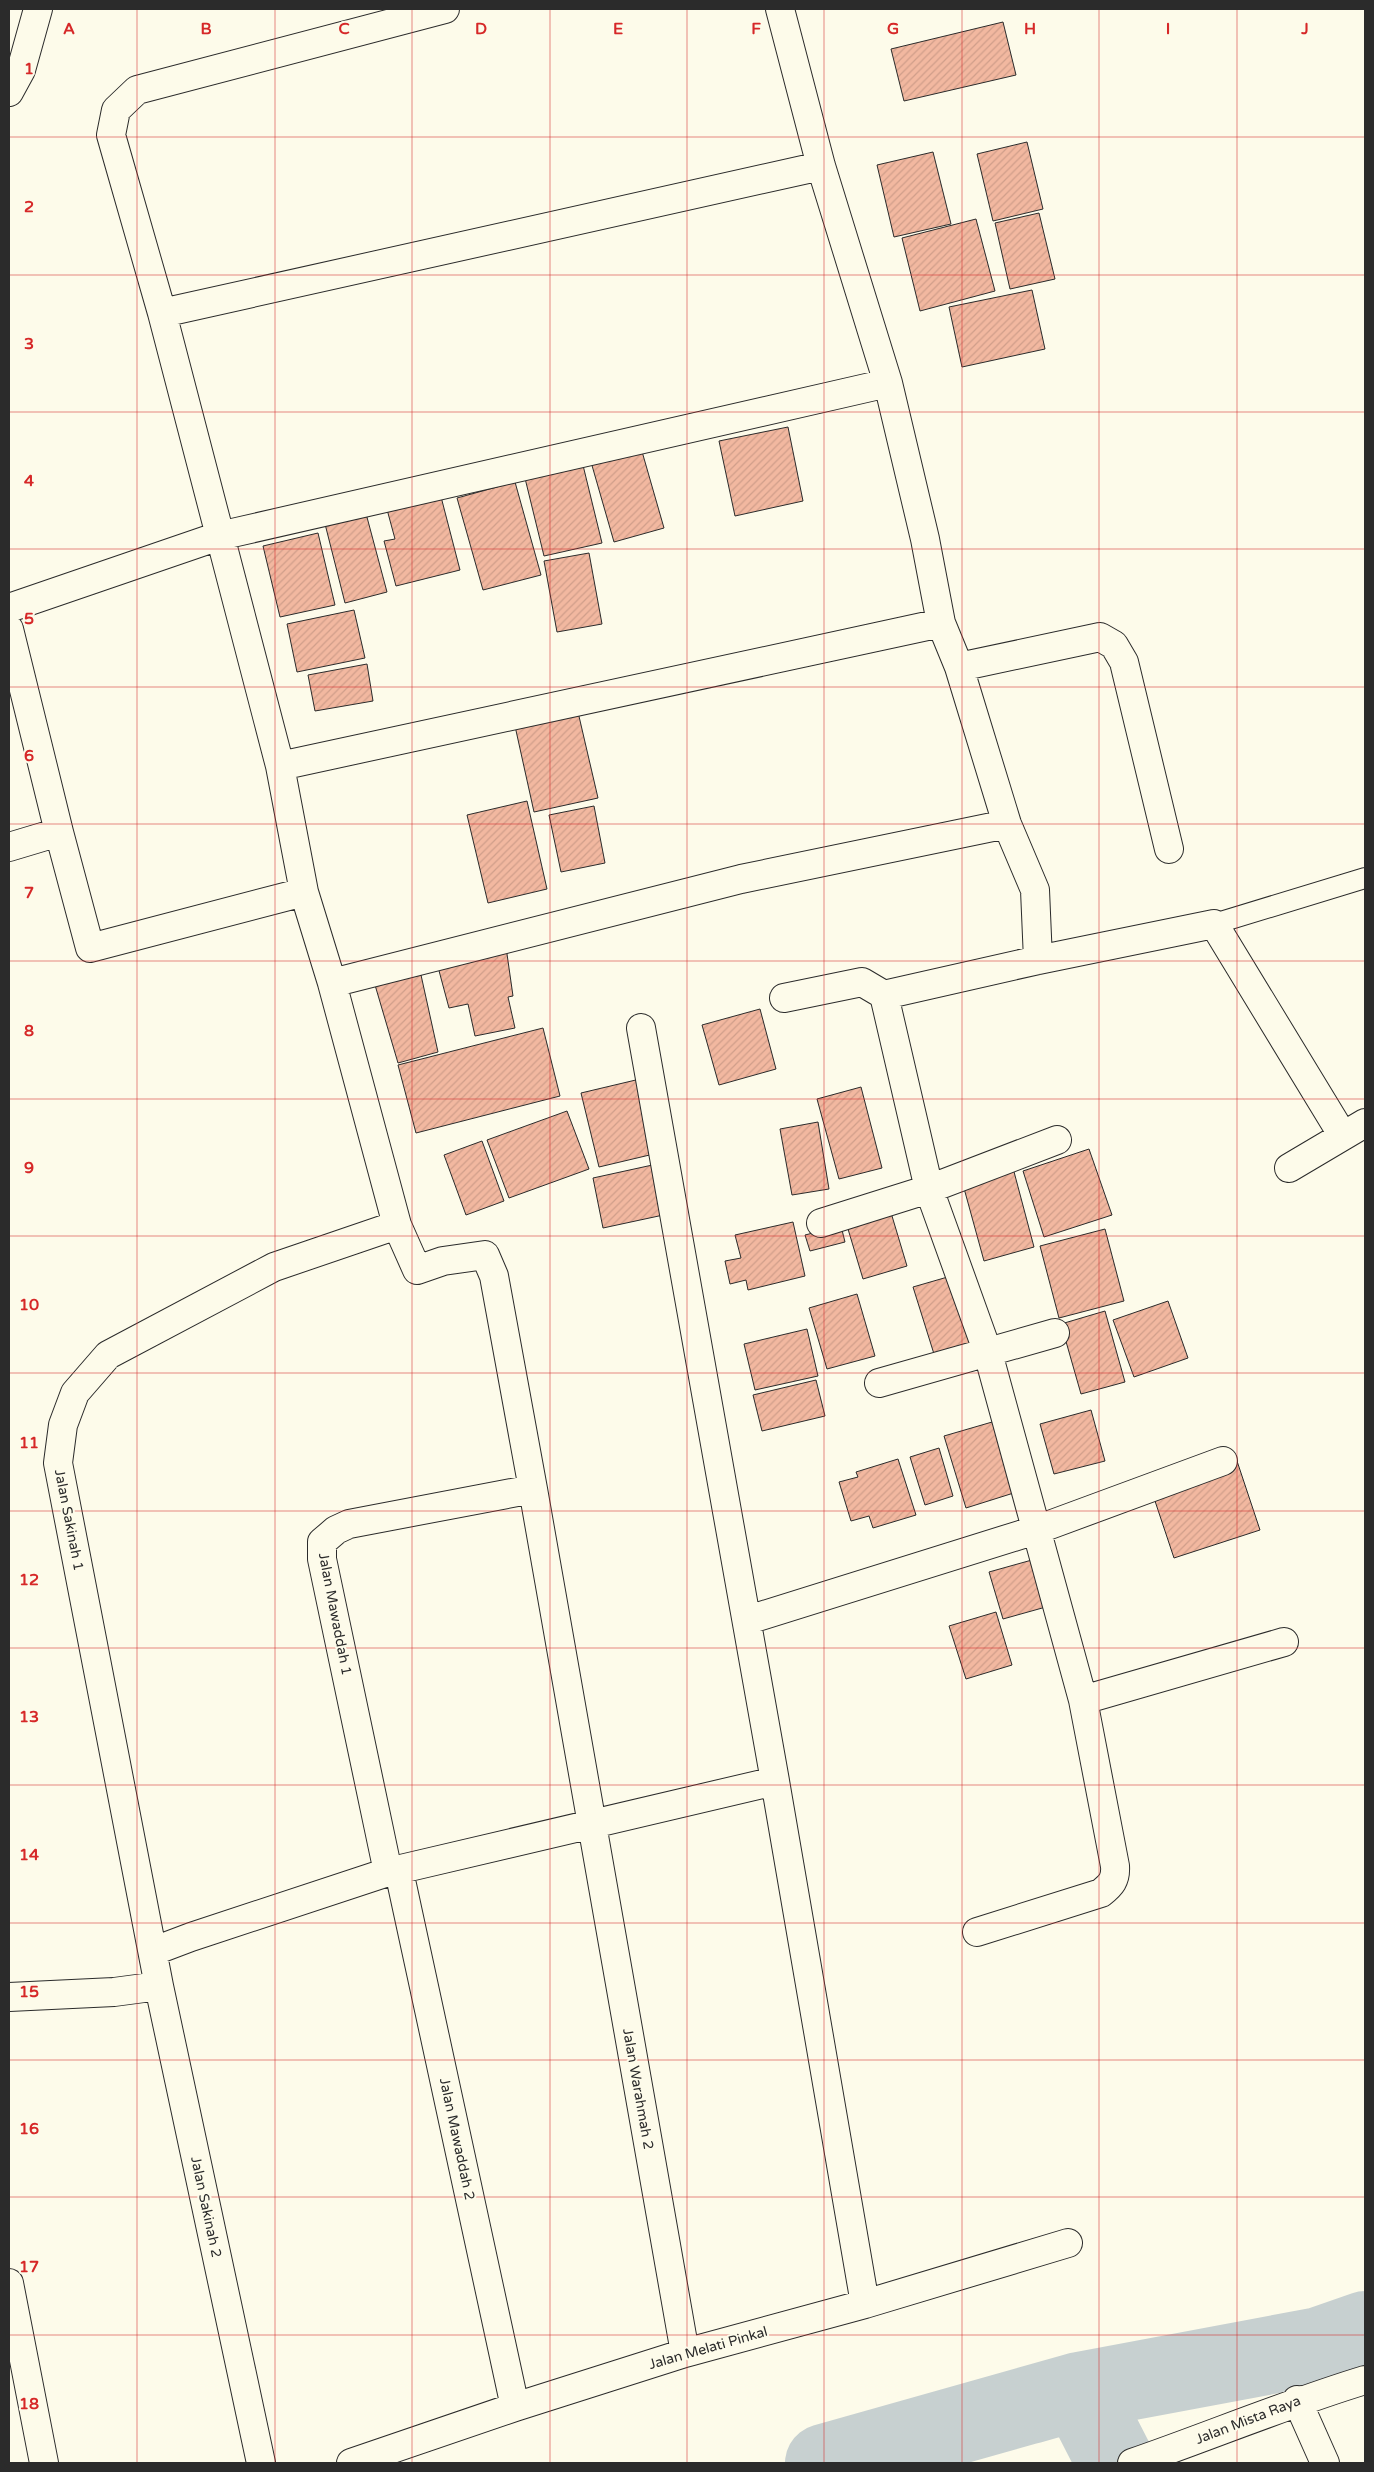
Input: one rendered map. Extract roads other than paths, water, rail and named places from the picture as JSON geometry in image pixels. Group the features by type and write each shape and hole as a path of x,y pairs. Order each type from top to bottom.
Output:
{"street":[{"path":"9,92 21,70 38,9"},
{"path":"397,1225 332,983 304,892 280,766 162,313 111,135 116,110 137,90 445,9"},
{"path":"780,9 822,166 888,383 925,540 941,623 959,667 1007,824 1035,890 1038,960"},
{"path":"162,313 822,166"},
{"path":"9,608 219,536 888,383"},
{"path":"280,766 941,623"},
{"path":"9,629 58,832 90,948 304,892"},
{"path":"959,667 1100,637 1114,645 1124,662 1169,849"},
{"path":"332,983 741,878 1007,824"},
{"path":"9,847 58,832"},
{"path":"784,998 862,982 884,995 1038,960 1214,924 1354,1129 1290,1168"},
{"path":"884,995 929,1189 988,1352 1083,1700 1116,1876 1111,1885 1101,1893 977,1932"},
{"path":"641,1028 720,1480 748,1620 864,2304"},
{"path":"821,1223 929,1189 1057,1140"},
{"name":"Jalan Warahmah 2","path":"397,1225 417,1270 443,1261 485,1255 494,1276 534,1489 591,1824 685,2353"},
{"name":"Jalan Sakinah 1","path":"154,1951 58,1464 63,1425 75,1393 108,1355 274,1267 397,1225"},
{"path":"879,1383 1055,1333"},
{"path":"748,1620 1036,1530 1223,1461"},
{"name":"Jalan Mawaddah 1","path":"393,1872 322,1558 322,1542 336,1530 349,1524 534,1489"},
{"path":"1083,1700 1284,1642"},
{"path":"154,1951 191,1937 393,1872 775,1781"},
{"name":"Jalan Mawaddah 2","path":"393,1872 515,2407"},
{"name":"Jalan Sakinah 2","path":"154,1951 159,1986 261,2463"},
{"path":"9,1997 114,1992 159,1986"},
{"name":"Jalan Melati Pinkal","path":"351,2463 515,2407 685,2353 864,2304 1068,2243"},
{"path":"9,2283 44,2463"},
{"name":"Jalan Mista Raya","path":"1132,2463 1214,2435 1297,2400 1365,2380"},
{"path":"1297,2400 1325,2463"}],"lane":[{"path":"1214,924 1365,878"}],"waterway":[{"path":"824,2463 1079,2391 1319,2346 1365,2330"},
{"path":"1030,2405 1079,2391 1116,2463"}]}
